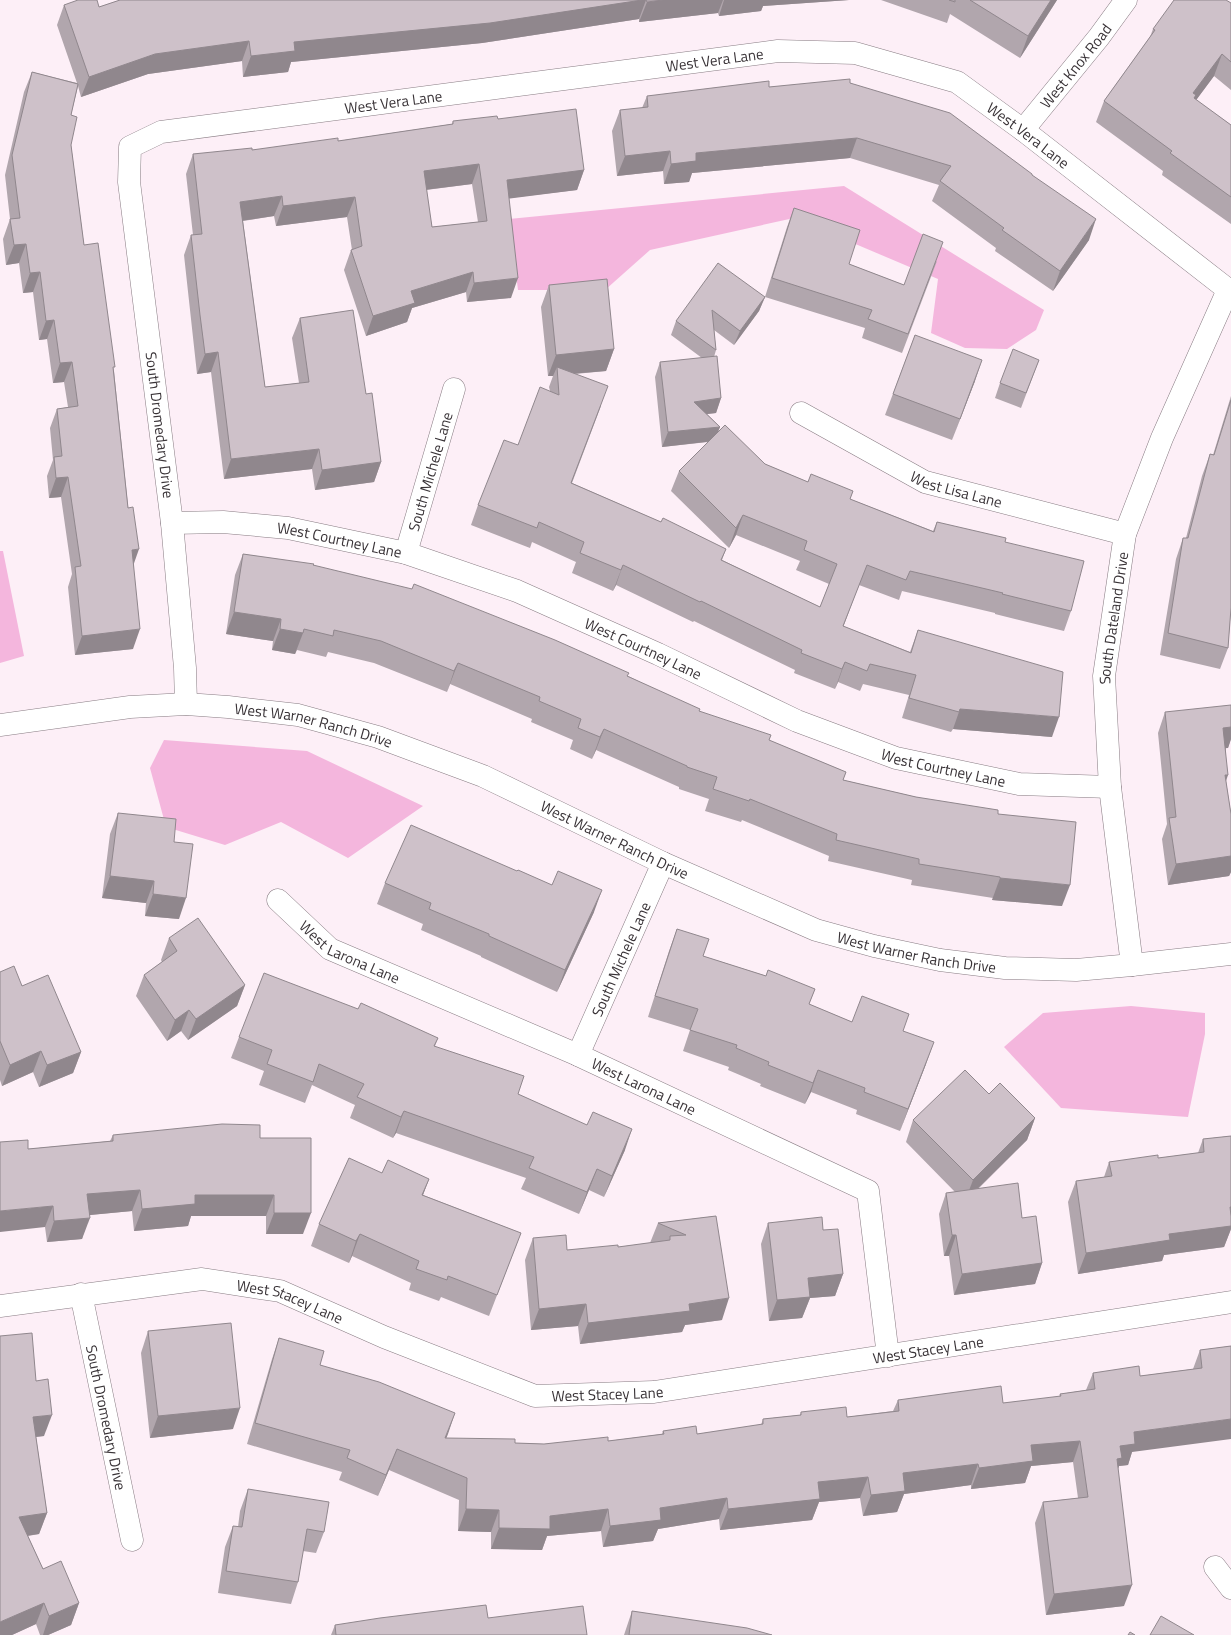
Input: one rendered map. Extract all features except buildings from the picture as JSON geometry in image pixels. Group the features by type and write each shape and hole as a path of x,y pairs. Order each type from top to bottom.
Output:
{"street":[{"name":"West Knox Road","path":"1023,130 1099,37 1126,0"},
{"name":"West Vera Lane","path":"130,148 161,132 778,51 855,53 957,82 1023,130 1230,291"},
{"name":"South Dromedary Drive","path":"130,148 129,182 172,523 185,668 186,704"},
{"name":"South Dateland Drive","path":"1132,965 1110,787 1104,676 1125,534 1162,438 1230,291"},
{"name":"South Michele Lane","path":"406,553 454,389"},
{"name":"West Lisa Lane","path":"801,413 925,482 1125,534"},
{"name":"West Courtney Lane","path":"172,523 223,522 288,528 406,553 517,591 658,654 796,721 896,758 1019,784 1110,787"},
{"name":"West Warner Ranch Drive","path":"0,725 130,707 186,704 228,706 298,715 378,737 483,776 663,863 816,930 874,946 940,960 1005,968 1076,970 1231,954"},
{"name":"South Michele Lane","path":"578,1055 663,863"},
{"name":"West Larona Lane","path":"278,900 330,949 578,1055 868,1191 888,1356"},
{"name":"West Stacey Lane","path":"0,1306 202,1279 280,1291 384,1337 535,1396 654,1392 1231,1302"},
{"name":"South Dromedary Drive","path":"81,1294 132,1540"},
{"path":"1215,1567 1231,1588"}],"shaded area":[{"path":"844,186 1044,310 1036,330 1007,349 965,348 931,333 938,279 794,218 650,250 605,290 518,290 509,219"},
{"path":"0,551 3,551 24,656 0,663"},
{"path":"164,740 307,751 423,806 348,858 281,822 225,845 166,827 150,768"},
{"path":"1131,1006 1205,1013 1205,1034 1188,1117 1061,1108 1004,1047 1043,1013"}]}
